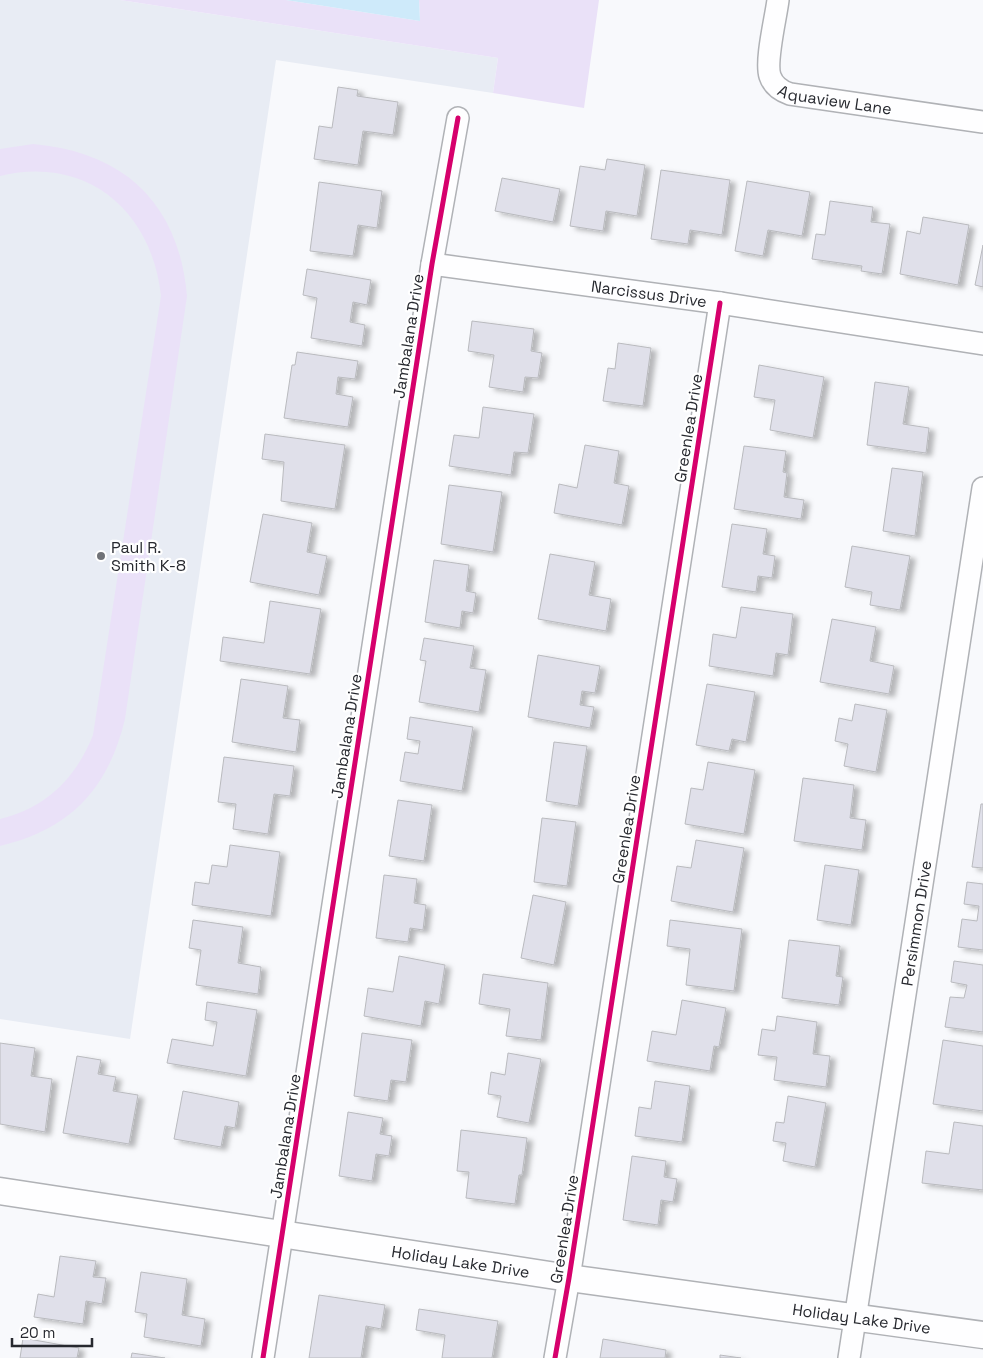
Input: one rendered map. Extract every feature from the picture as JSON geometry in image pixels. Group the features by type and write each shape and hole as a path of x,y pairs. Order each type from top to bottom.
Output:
{"street":[{"name":"Aquaview Lane","path":"778,0 768,67 773,81 780,90 790,94 983,122"},
{"name":"Jambalana Drive","path":"262,1358 432,264 458,118"},
{"name":"Narcissus Drive","path":"432,264 720,303 983,344"},
{"name":"Greenlea Drive","path":"555,1358 720,303"},
{"name":"Persimmon Drive","path":"849,1358 983,488"},
{"name":"Holiday Lake Drive","path":"0,1191 569,1278 983,1335"}],"shaded area":[{"name":"Paul R. Smith K-8","path":"0,0 120,0 498,58 493,93 276,60 130,1039 0,1019"},
{"path":"120,0 286,0 420,21 419,0 599,0 584,108 493,93 498,58"},
{"path":"33,144 66,149 95,158 120,171 142,188 159,210 172,235 182,263 187,296 125,719 118,744 97,785 83,802 66,817 47,829 25,839 0,846 0,819 32,807 57,789 78,765 93,735 161,296 155,266 144,238 129,215 110,196 87,182 61,174 32,172 0,176 0,149"}],"water":[{"path":"286,0 419,0 420,21"}],"building":[{"path":"338,87 358,90 357,96 398,102 393,135 363,131 358,165 314,159 319,126 332,128"},
{"path":"607,159 645,165 637,216 606,211 603,231 570,226 580,166 605,170"},
{"path":"661,170 730,180 722,235 690,230 688,244 651,239"},
{"path":"502,178 560,189 553,222 495,211"},
{"path":"747,181 810,192 802,236 768,230 763,256 735,251"},
{"path":"319,182 382,191 377,228 358,225 353,256 310,251"},
{"path":"830,201 873,207 871,222 890,224 882,274 861,271 862,266 812,259 816,234 825,235"},
{"path":"923,217 969,225 958,285 900,274 907,231 920,234"},
{"path":"983,245 983,287 975,285"},
{"path":"307,269 371,280 367,305 353,302 350,322 365,325 362,346 311,338 317,298 303,295"},
{"path":"472,321 534,329 531,351 542,353 538,378 525,377 523,392 489,387 494,355 468,351"},
{"path":"618,343 651,348 643,406 603,401 608,368 615,369"},
{"path":"297,352 358,361 355,379 338,377 336,394 353,397 348,427 284,418 292,365 295,365"},
{"path":"759,365 824,377 813,438 770,430 775,400 754,397"},
{"path":"875,382 909,387 903,424 929,428 926,453 867,445"},
{"path":"483,407 534,414 528,453 514,452 511,475 449,466 454,435 479,438"},
{"path":"265,434 345,445 335,509 281,501 284,462 262,459"},
{"path":"585,445 619,451 614,483 629,486 622,525 554,513 559,484 577,488"},
{"path":"744,446 786,451 783,472 787,473 784,497 804,500 801,519 734,509"},
{"path":"892,468 923,472 915,536 883,531"},
{"path":"449,485 502,492 493,552 441,544"},
{"path":"263,514 312,523 307,552 327,556 319,595 250,582"},
{"path":"732,524 767,529 763,554 775,556 772,578 758,576 756,592 722,587"},
{"path":"852,546 910,556 900,610 870,605 872,592 845,587"},
{"path":"550,554 595,562 589,595 611,599 606,631 538,619"},
{"path":"434,560 469,565 466,591 476,593 473,613 462,611 460,628 425,622"},
{"path":"270,601 321,609 310,674 220,661 223,637 264,643"},
{"path":"741,607 793,614 788,655 776,653 773,676 709,666 713,634 736,638"},
{"path":"832,619 876,627 870,661 894,666 889,694 820,682"},
{"path":"424,638 474,646 470,668 486,670 479,712 419,702 426,661 420,660"},
{"path":"538,655 600,666 595,693 582,691 580,705 594,707 590,728 528,717"},
{"path":"241,679 288,686 283,718 300,720 296,752 232,742"},
{"path":"707,684 755,692 746,742 732,739 729,751 696,745"},
{"path":"855,704 887,710 876,772 844,766 848,744 835,741 839,718 852,721"},
{"path":"410,717 473,727 462,791 400,781 405,752 418,754 420,741 407,739"},
{"path":"554,742 587,746 578,806 546,801"},
{"path":"224,757 294,766 290,796 274,794 268,834 233,829 236,804 218,802"},
{"path":"708,762 755,770 744,834 685,824 691,788 703,790"},
{"path":"803,778 854,785 850,818 866,820 862,850 794,841"},
{"path":"398,800 432,805 424,861 389,856"},
{"path":"981,804 983,804 983,868 972,867"},
{"path":"542,818 576,822 567,886 534,882"},
{"path":"696,840 744,848 733,912 671,901 677,866 691,868"},
{"path":"230,845 280,852 271,916 192,905 195,882 209,884 212,865 227,867"},
{"path":"825,865 859,870 851,925 817,920"},
{"path":"384,875 417,879 414,903 426,905 423,930 410,928 408,942 376,938"},
{"path":"967,882 983,884 983,950 958,947 962,919 977,921 979,906 964,904"},
{"path":"533,895 566,902 554,965 521,958"},
{"path":"193,920 243,927 238,963 261,967 258,994 196,985 201,950 189,948"},
{"path":"670,920 742,929 734,991 686,985 690,949 667,946"},
{"path":"789,940 840,946 836,976 843,977 839,1005 782,998"},
{"path":"399,956 445,965 439,1004 425,1001 421,1026 364,1016 368,988 393,992"},
{"path":"954,961 983,965 983,1032 945,1027 950,997 964,998 967,985 951,982"},
{"path":"483,974 548,983 541,1040 506,1036 510,1009 479,1004"},
{"path":"682,1000 726,1008 719,1047 714,1046 710,1071 647,1061 652,1031 676,1035"},
{"path":"207,1002 257,1010 246,1076 167,1063 172,1039 213,1046 217,1022 205,1020"},
{"path":"777,1016 817,1022 813,1054 830,1056 826,1087 774,1080 777,1057 758,1055 762,1029 775,1031"},
{"path":"362,1033 412,1040 406,1082 391,1080 388,1101 354,1096"},
{"path":"943,1040 983,1046 983,1111 933,1104"},
{"path":"0,1043 35,1048 31,1076 52,1079 45,1132 0,1124"},
{"path":"508,1053 541,1059 529,1123 497,1117 501,1096 488,1094 491,1072 505,1075"},
{"path":"77,1056 101,1060 98,1074 116,1077 113,1091 138,1095 129,1144 63,1133"},
{"path":"655,1081 690,1086 682,1142 635,1136 639,1107 651,1109"},
{"path":"183,1091 239,1102 235,1128 225,1126 221,1147 174,1139"},
{"path":"788,1096 826,1103 815,1167 783,1161 786,1143 773,1141 776,1122 784,1123"},
{"path":"348,1112 383,1118 380,1134 392,1136 389,1156 376,1154 372,1181 339,1176"},
{"path":"954,1122 983,1126 983,1190 922,1183 926,1151 949,1154"},
{"path":"461,1130 527,1138 522,1175 519,1175 515,1204 466,1198 469,1172 457,1171"},
{"path":"632,1156 666,1161 664,1177 677,1179 673,1202 661,1200 658,1225 623,1220"},
{"path":"60,1256 96,1261 93,1277 106,1278 102,1304 86,1301 83,1324 34,1317 38,1294 54,1297"},
{"path":"141,1272 187,1279 182,1315 205,1319 201,1346 144,1337 147,1314 135,1312"},
{"path":"319,1295 385,1305 381,1329 366,1326 361,1358 309,1358"},
{"path":"419,1309 498,1321 492,1358 442,1358 445,1335 416,1330"},
{"path":"23,1338 79,1348 77,1358 20,1358"},
{"path":"603,1339 666,1350 665,1358 600,1358"},
{"path":"132,1353 165,1358 131,1358"},
{"path":"720,1355 741,1358 720,1358"}],"cycle path":[{"path":"263,1358 432,264 458,118"},
{"path":"555,1358 720,303"}],"place":[{"name":"Paul R. Smith K-8","path":"101,556"}]}
